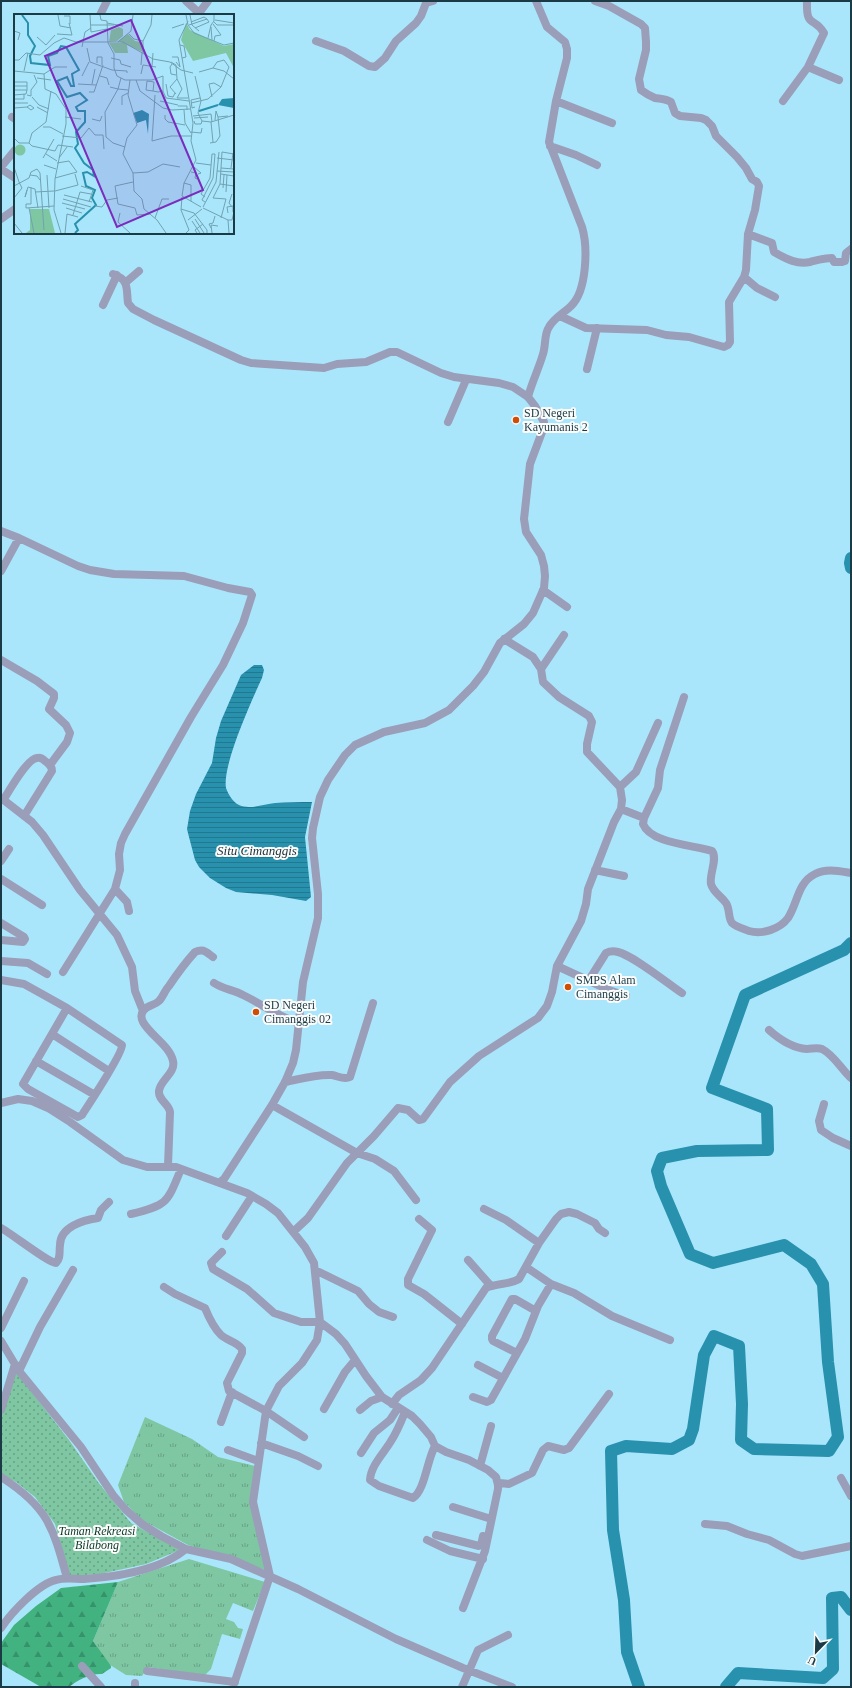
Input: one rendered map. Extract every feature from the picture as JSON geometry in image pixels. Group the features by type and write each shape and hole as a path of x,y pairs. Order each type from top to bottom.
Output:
{"street":[{"path":"100,14 107,1"},
{"path":"186,1 199,14 208,1"},
{"path":"316,41 344,51 369,66 375,67 385,58 396,41 416,23 421,16 426,3 433,1"},
{"path":"528,397 540,365 548,327 571,307 580,293 586,251 585,238 548,138 556,101 563,78 567,58 567,49 565,42 547,27 536,1"},
{"path":"560,316 586,328 647,330 666,335 690,337 724,347 728,345 730,342 729,302 744,277 748,234 755,210 759,186 757,182 752,179 746,168 737,157 716,136 712,126 706,120 701,118 680,116 675,113 671,102 667,99 648,95 640,90 639,79 646,50 645,28 641,24 609,6 595,1"},
{"path":"783,101 808,67 824,33 818,25 812,23 808,18 807,1"},
{"path":"808,67 839,80"},
{"path":"556,101 612,123"},
{"path":"550,146 576,155 597,165"},
{"path":"14,151 1,168 14,177"},
{"path":"1,219 14,210"},
{"path":"748,234 772,244 774,252 791,261 799,263 822,258 832,258 834,262 842,262 845,261 846,253 851,249"},
{"path":"125,283 139,271"},
{"path":"103,305 115,274 125,283 128,293 128,303 133,309 168,327 241,360 324,368 338,364 366,362 390,352 397,352 441,373 466,380 499,383 513,388 528,397 536,406 544,422 542,432 530,464 524,519 526,532 541,555 544,566 546,576 543,590 533,613 524,624 504,639 473,686 450,710 425,722 384,732 355,745 345,755 328,780 320,796 313,828 313,848 318,894 317,924 303,982 296,1050 293,1063 272,1106 224,1179 220,1182"},
{"path":"744,277 757,288 775,298"},
{"path":"587,369 597,328"},
{"path":"448,422 466,380"},
{"path":"1,531 84,568 114,574 184,576 228,588 250,592 252,595 243,623 223,665 191,717 125,834 121,843 119,854 120,870 115,889 63,972"},
{"path":"1,571 19,538"},
{"path":"543,590 567,607"},
{"path":"541,669 564,635"},
{"path":"293,1232 308,1218 347,1163 374,1136 398,1108 408,1110 419,1120 423,1119 450,1082 479,1056 538,1018 547,1006 552,992 557,966 581,921 586,904 588,889 620,809 622,800 620,787 587,752 587,744 592,722 589,716 559,697 548,688 543,682 541,669 533,657 504,639"},
{"path":"1,660 37,681 54,694 54,698 49,709 66,725 70,733 51,767 52,771 24,816"},
{"path":"684,697 660,770 658,788 644,818 643,824 647,830 670,842 712,851 714,856 711,879 713,889 726,903 731,922 752,931 762,932 771,930 788,918 800,890 814,875 829,871 851,873"},
{"path":"620,787 636,772 658,723"},
{"path":"51,767 42,759 33,759 2,799 24,816 43,835 80,890 117,935 132,966 137,998 143,1011"},
{"path":"620,809 644,818"},
{"path":"1,861 9,849"},
{"path":"595,870 624,876"},
{"path":"1,880 42,905"},
{"path":"115,889 127,902 129,911"},
{"path":"1,923 25,939 23,942 1,940"},
{"path":"168,1166 170,1109 160,1096 159,1091 174,1065 173,1060 164,1045 144,1023 141,1016 143,1011 158,1001 168,986 196,952 205,950 213,957"},
{"path":"589,980 606,953 610,951 619,952 631,958 682,993"},
{"path":"1,961 28,963 47,974"},
{"path":"557,966 609,990 626,996"},
{"path":"1,980 11,982 23,990 67,1011 122,1045 122,1050 95,1095 82,1115 78,1117 24,1086 24,1082 36,1061 67,1011"},
{"path":"214,983 241,994 279,1015 299,1023"},
{"path":"285,1082 322,1075 347,1078 350,1077 373,1003"},
{"path":"769,1030 777,1037 794,1046 822,1049 851,1078"},
{"path":"52,1034 109,1071"},
{"path":"36,1061 95,1095"},
{"path":"1,1103 18,1099 32,1101 48,1108 70,1122 123,1160 147,1167 168,1166 181,1169 220,1182 252,1196 275,1210 293,1232 313,1261 320,1322 315,1344 302,1363 279,1386 266,1412 253,1502 270,1576 234,1685 146,1670"},
{"path":"824,1104 819,1121 821,1130 833,1138 851,1146"},
{"path":"272,1106 357,1153 375,1159 394,1171 416,1200"},
{"path":"131,1214 153,1209 167,1200 181,1169"},
{"path":"226,1236 252,1196"},
{"path":"1,1228 27,1244 50,1262 56,1263 60,1257 61,1236 65,1231 87,1219 98,1218 101,1210 108,1202"},
{"path":"484,1209 506,1220 539,1243"},
{"path":"435,1446 429,1458 420,1490 413,1498 379,1486 370,1480 370,1476 378,1461 392,1439 399,1395 421,1380 432,1368 482,1292 491,1286 515,1282 519,1279 539,1243 556,1218 566,1212 574,1213 594,1221 599,1229 605,1233"},
{"path":"419,1219 432,1230 408,1279 408,1285 424,1294 462,1324"},
{"path":"222,1252 212,1263 213,1269 247,1289 274,1313 301,1322 320,1322 340,1338 382,1397 424,1428 435,1446 480,1466 496,1478 498,1485 483,1559 463,1608"},
{"path":"468,1260 491,1286"},
{"path":"526,1267 551,1284 574,1293 624,1321 670,1340"},
{"path":"1,1410 17,1367 73,1270"},
{"path":"315,1270 358,1291 369,1304 379,1312 393,1316"},
{"path":"1,1328 24,1281"},
{"path":"473,1397 487,1402 491,1401 529,1331 536,1311 551,1284"},
{"path":"164,1287 175,1294 205,1308 212,1324 222,1335 237,1344 242,1349 242,1353 227,1383 228,1390 266,1412 304,1437"},
{"path":"517,1353 493,1341 492,1336 512,1299 518,1300 536,1311"},
{"path":"1,1341 17,1367 81,1447 99,1475 126,1510 142,1524 186,1549 231,1559 270,1576 396,1639 467,1670 512,1687"},
{"path":"324,1409 345,1372 355,1360"},
{"path":"478,1365 503,1378"},
{"path":"221,1422 232,1392"},
{"path":"498,1485 500,1483 511,1484 532,1473 543,1450 548,1446 564,1450 569,1448 609,1394"},
{"path":"360,1410 371,1401 382,1397"},
{"path":"361,1453 374,1433 390,1420 398,1408"},
{"path":"480,1466 491,1426"},
{"path":"261,1443 298,1456 318,1466"},
{"path":"228,1450 258,1461"},
{"path":"1,1477 30,1498 43,1512 57,1541 67,1578"},
{"path":"841,1478 851,1496"},
{"path":"453,1507 490,1519"},
{"path":"436,1534 480,1546 490,1519"},
{"path":"705,1524 727,1526 747,1534 770,1540 799,1555 808,1556 851,1546"},
{"path":"427,1540 450,1551 483,1559"},
{"path":"1,1628 29,1597 47,1583 67,1578 83,1579 113,1576 153,1567 175,1558 186,1549"},
{"path":"462,1687 467,1670 478,1650 508,1635"},
{"path":"82,1666 100,1687"}],"green space":[{"name":"Taman Rekreasi Bilabong","path":"16,1372 69,1440 98,1482 131,1523 180,1550 146,1564 100,1574 70,1576 55,1524 35,1497 16,1482 1,1474 1,1411"},
{"path":"145,1417 192,1439 218,1457 255,1466 252,1511 266,1570 188,1545 142,1520 124,1502 118,1485"},
{"path":"189,1559 265,1582 253,1611 233,1603 226,1619 234,1622 238,1628 243,1629 240,1639 222,1634 211,1669 204,1676 148,1667 142,1676 126,1675 107,1663 93,1641 118,1582"},
{"path":"118,1582 93,1641 111,1668 102,1674 85,1678 69,1687 41,1687 1,1664 1,1643 14,1625 36,1606 61,1588"}],"water":[{"name":"Situ Cimanggis","path":"254,665 262,665 264,670 233,749 226,778 226,788 229,795 237,804 248,807 280,803 312,802 305,837 311,897 306,901 272,895 236,892 226,888 210,878 199,867 195,860 187,829 190,811 196,794 212,763 216,738 221,721 241,675"}],"waterway":[{"path":"851,558 851,568"},
{"path":"639,1687 627,1652 624,1600 613,1530 611,1451 626,1446 672,1449 689,1440 693,1429 704,1355 714,1336 739,1346 742,1404 741,1440 754,1449 829,1451 838,1437 828,1362 823,1284 811,1264 784,1245 713,1263 690,1254 661,1186 657,1171 662,1158 697,1151 768,1150 767,1109 712,1088 745,995 844,950 851,943"},
{"path":"726,1687 738,1673 823,1678 833,1669 832,1598 841,1597 851,1610"}],"place":[{"name":"SD Negeri Kayumanis 2","path":"516,420"},
{"name":"SMPS Alam Cimanggis","path":"568,987"},
{"name":"SD Negeri Cimanggis 02","path":"256,1012"}]}
